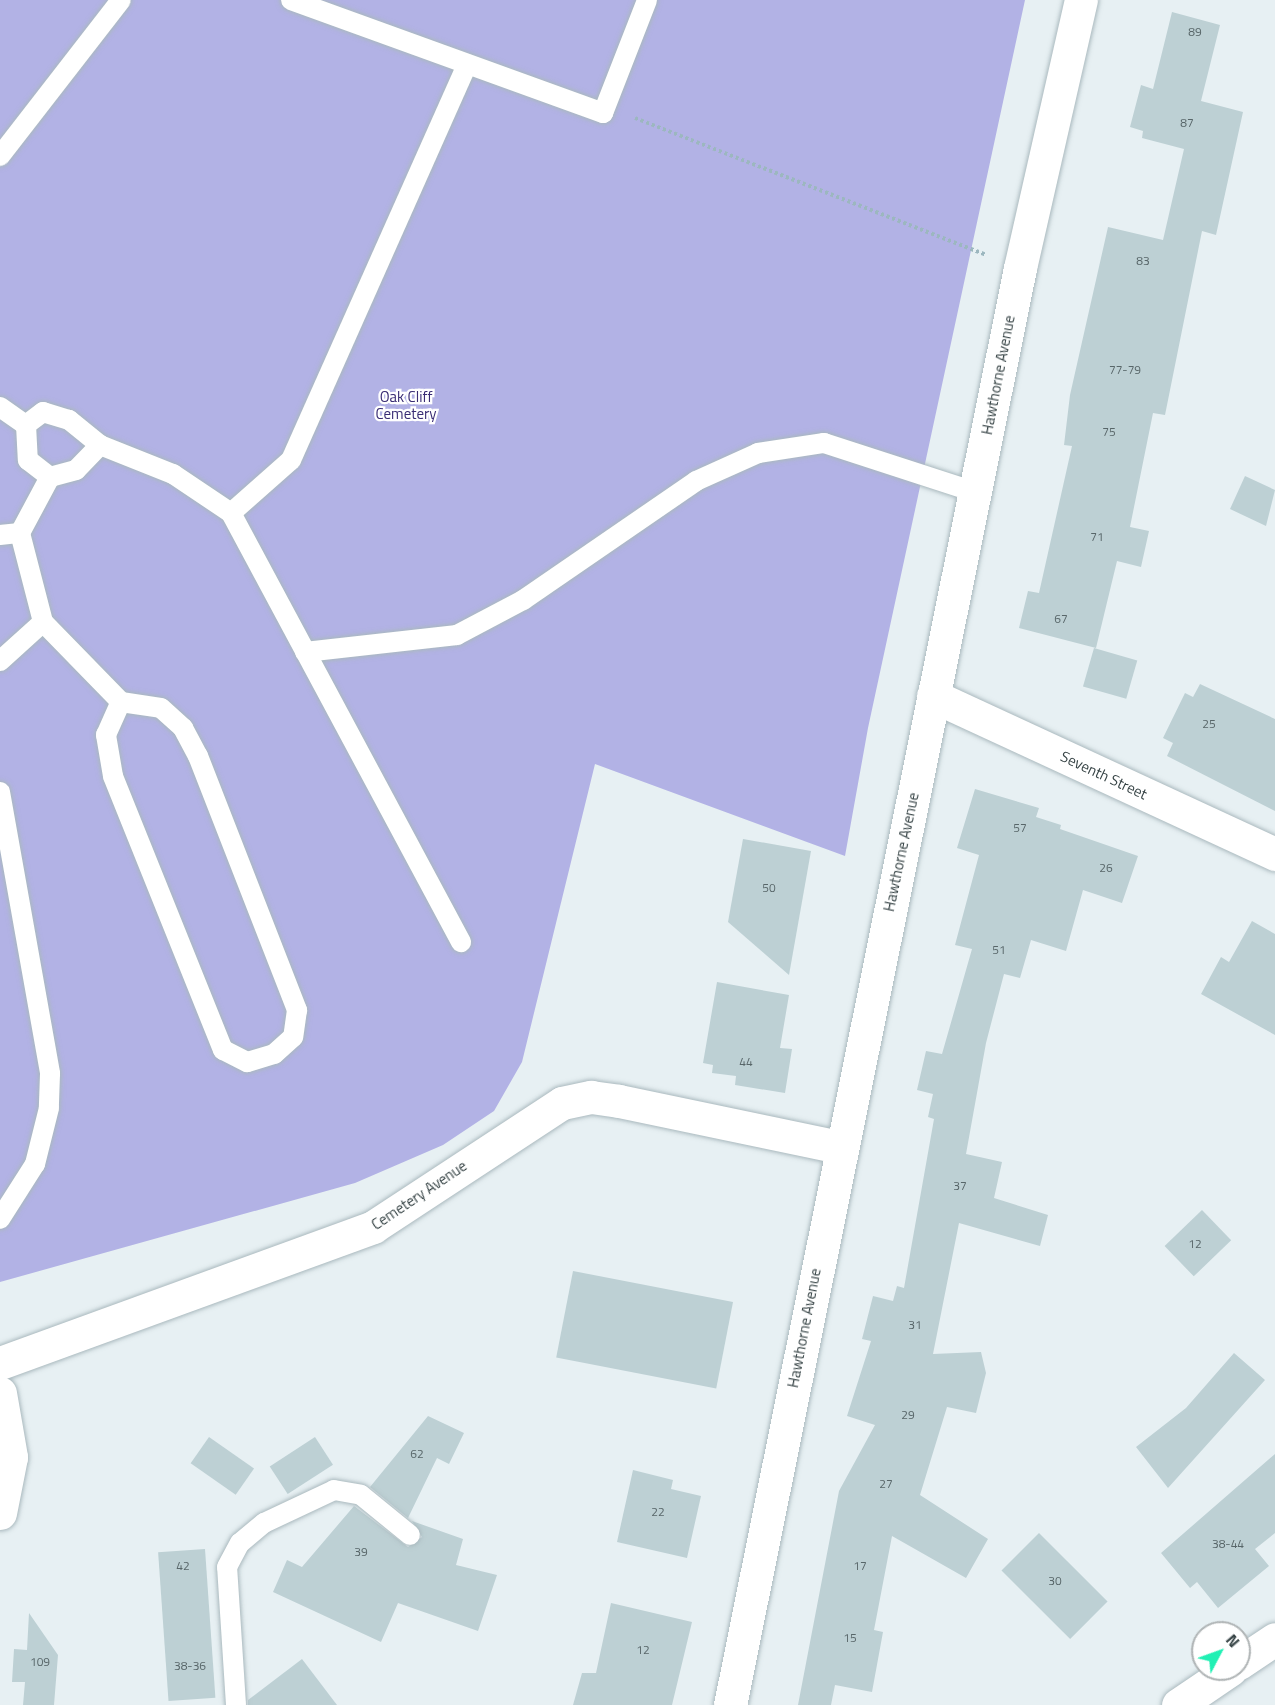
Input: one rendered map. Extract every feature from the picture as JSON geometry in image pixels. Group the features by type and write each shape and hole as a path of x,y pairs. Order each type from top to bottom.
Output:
{"street":[{"name":"Hawthorne Avenue","path":"730,1705 839,1147 1020,268 1081,0"},
{"name":"Seventh Street","path":"933,696 1275,854"},
{"name":"Cemetery Avenue","path":"0,1363 373,1227 562,1103 591,1097 619,1101 839,1147"},
{"path":"0,1393 11,1457 0,1513"},
{"path":"1251,1655 1275,1639"},
{"path":"1178,1705 1213,1681"}],"lane":[{"path":"0,156 121,0"},
{"path":"291,0 603,113 647,0"},
{"path":"231,513 291,460 467,64"},
{"path":"0,407 26,425"},
{"path":"26,425 43,412 69,420 100,446 173,474 231,513 461,942"},
{"path":"26,425 28,460 50,477"},
{"path":"305,652 457,635 533,594 696,481 758,453 824,443 975,492"},
{"path":"100,446 76,470 50,477 20,532 44,622 121,702 161,708 183,728 198,756 297,1010 293,1037 274,1054 247,1062 223,1050 113,776 106,735 121,702"},
{"path":"0,535 20,532"},
{"path":"0,661 44,622"},
{"path":"0,792 50,1074 49,1108 35,1164 0,1219"},
{"path":"236,1705 227,1567 240,1543 264,1523 334,1490 361,1495 410,1535"}],"path":[{"path":"605,107 1020,268"}],"green space":[{"name":"Oak Cliff Cemetery","path":"0,0 1025,0 868,728 845,856 595,764 522,1062 494,1111 443,1145 355,1183 0,1282"}],"building":[{"path":"1172,12 1220,25 1201,101 1243,112 1216,235 1202,231 1165,415 1153,413 1130,527 1149,531 1141,567 1117,561 1096,648 1019,628 1028,591 1039,593 1072,446 1064,445 1070,395 1108,227 1163,240 1184,149 1142,138 1143,131 1130,127 1141,85 1153,89"},
{"path":"1245,476 1275,490 1266,526 1230,509"},
{"path":"1094,648 1137,660 1126,699 1083,686"},
{"path":"1200,684 1275,719 1275,811 1167,756 1173,743 1163,738 1185,693 1193,697"},
{"path":"975,789 1039,808 1036,817 1061,825 1060,829 1138,856 1122,903 1083,890 1066,951 1031,940 1020,978 1004,974 986,1043 966,1154 1002,1162 994,1198 1048,1215 1040,1246 959,1223 933,1354 981,1352 986,1373 976,1413 947,1407 920,1495 988,1539 966,1578 892,1536 874,1630 883,1632 872,1692 835,1685 831,1705 798,1705 839,1491 875,1425 847,1416 871,1341 862,1339 873,1296 893,1301 897,1286 904,1288 934,1119 928,1117 933,1094 917,1090 926,1051 942,1054 972,949 955,945 979,855 957,848"},
{"path":"743,839 811,851 789,975 728,922"},
{"path":"1252,921 1275,934 1275,1035 1201,994 1221,957 1229,962"},
{"path":"717,982 789,995 780,1048 792,1049 785,1093 735,1085 736,1076 712,1073 713,1065 703,1063"},
{"path":"1202,1210 1231,1240 1194,1276 1165,1246"},
{"path":"573,1271 733,1302 716,1388 556,1357"},
{"path":"1234,1353 1265,1380 1168,1488 1136,1447 1186,1408"},
{"path":"428,1416 464,1433 449,1464 437,1458 408,1518 370,1487"},
{"path":"209,1437 254,1469 236,1495 191,1463"},
{"path":"315,1437 333,1465 288,1494 270,1466"},
{"path":"1275,1454 1275,1533 1255,1549 1269,1566 1218,1608 1197,1582 1190,1588 1161,1553"},
{"path":"633,1470 673,1480 671,1489 701,1496 687,1558 617,1542"},
{"path":"354,1506 408,1547 422,1537 412,1521 463,1539 456,1565 497,1575 478,1631 398,1603 381,1642 273,1592 287,1560 302,1567"},
{"path":"1039,1533 1108,1602 1070,1639 1002,1570"},
{"path":"205,1549 215,1698 169,1701 158,1552"},
{"path":"611,1603 692,1622 672,1705 573,1705 582,1673 596,1673"},
{"path":"29,1613 58,1655 54,1705 23,1705 25,1682 12,1682 14,1649 27,1650"},
{"path":"302,1659 337,1705 248,1705 248,1700"}]}
